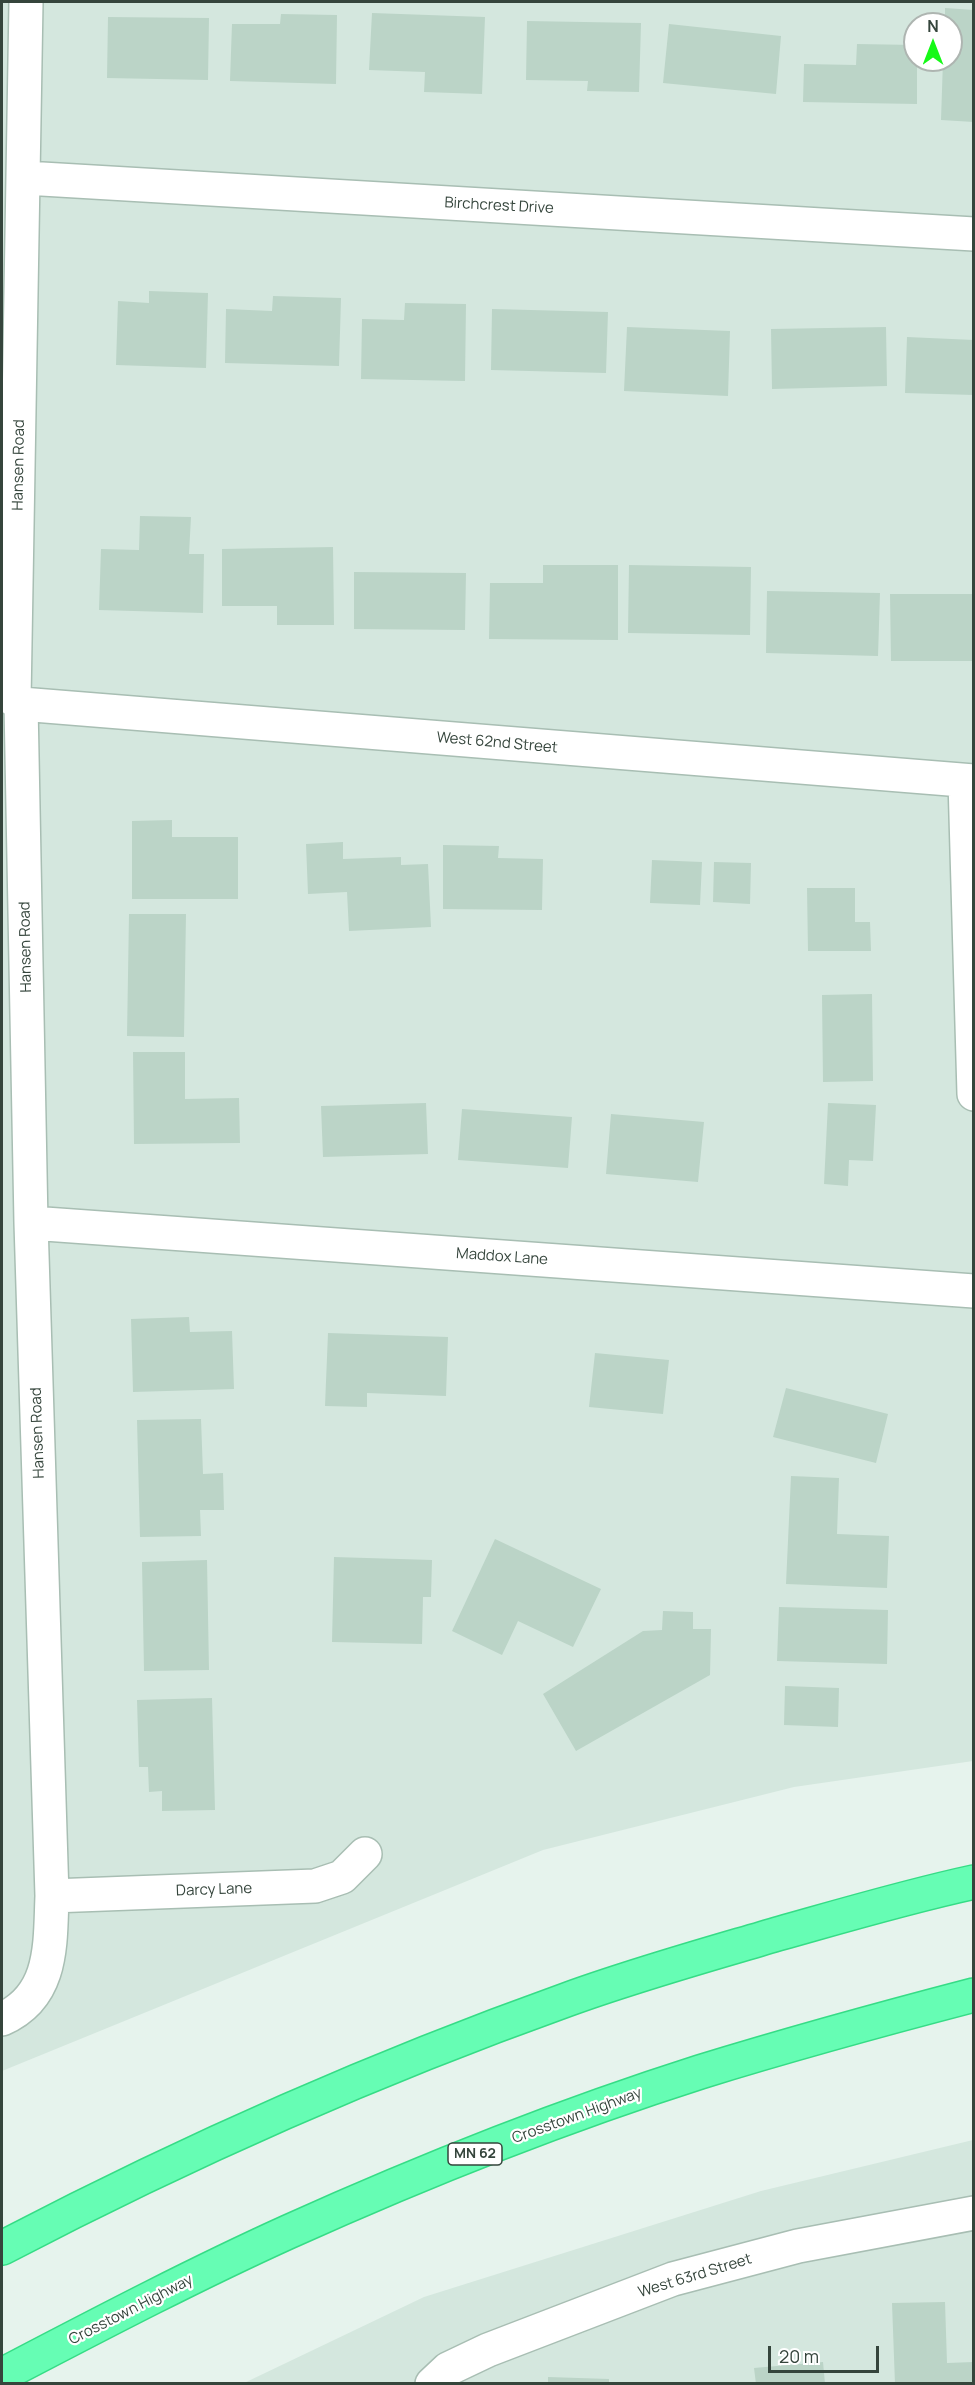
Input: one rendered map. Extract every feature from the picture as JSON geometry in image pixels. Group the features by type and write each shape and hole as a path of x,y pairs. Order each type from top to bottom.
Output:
{"highway":[{"path":"2,2248 254,2125 437,2048 569,1999 732,1948 912,1896 974,1882"},
{"name":"Crosstown Highway","path":"2,2375 288,2232 546,2126 720,2066 844,2029 974,1995"}],"street":[{"name":"Hansen Road","path":"2,2019 36,1991 49,1960 52,1896 31,1223 21,704 14,700 27,2"},
{"name":"Birchcrest Drive","path":"25,178 974,234"},
{"name":"West 62nd Street","path":"21,704 969,781"},
{"path":"969,781 974,1094"},
{"name":"Maddox Lane","path":"31,1223 974,1291"},
{"name":"Darcy Lane","path":"52,1896 315,1886 342,1877 365,1854"},
{"name":"West 63rd Street","path":"432,2384 448,2369 488,2350 673,2279 798,2246 974,2212"}],"shaded area":[{"path":"2,2 973,2 973,1761 794,1787 543,1850 2,2071"},
{"path":"973,2140 973,2383 242,2384 424,2297 761,2191"}],"building":[{"path":"945,8 974,10 974,122 941,120 943,72 963,72 963,12 945,12"},
{"path":"372,13 485,17 482,94 424,92 425,72 369,70"},
{"path":"281,14 337,15 336,84 230,81 232,24 280,24"},
{"path":"108,17 209,18 208,80 107,78"},
{"path":"527,21 641,23 639,92 587,91 588,81 526,80"},
{"path":"669,24 781,36 776,94 663,83"},
{"path":"857,44 903,45 903,72 917,72 917,104 803,102 804,64 856,65"},
{"path":"149,291 208,293 206,368 116,365 118,301 149,303"},
{"path":"273,296 341,298 339,366 225,363 226,309 272,311"},
{"path":"405,303 466,304 465,381 361,379 362,319 404,320"},
{"path":"492,309 608,312 606,373 491,370"},
{"path":"627,327 730,331 728,396 624,391"},
{"path":"886,327 887,386 772,389 771,329"},
{"path":"907,337 974,340 974,395 905,393"},
{"path":"140,516 191,517 189,554 204,554 203,613 99,610 101,549 139,550"},
{"path":"333,547 334,625 277,625 277,606 222,606 222,549"},
{"path":"543,565 618,565 618,640 489,639 490,583 543,583"},
{"path":"629,565 751,567 750,635 628,633"},
{"path":"354,572 466,573 465,630 354,629"},
{"path":"767,591 880,593 878,656 766,653"},
{"path":"890,594 974,594 974,661 891,661"},
{"path":"172,820 172,837 238,837 238,899 132,899 132,821"},
{"path":"343,842 343,859 401,857 401,865 428,864 431,927 349,931 347,892 308,894 306,844"},
{"path":"443,845 499,846 498,858 543,859 542,910 443,909"},
{"path":"652,860 702,862 700,905 650,903"},
{"path":"714,862 751,863 750,904 713,902"},
{"path":"807,888 855,888 855,922 870,922 871,951 808,951"},
{"path":"129,914 186,914 184,1037 127,1036"},
{"path":"872,994 873,1081 823,1082 822,995"},
{"path":"133,1052 185,1052 185,1099 239,1098 240,1143 134,1144"},
{"path":"426,1103 428,1154 323,1157 321,1106"},
{"path":"828,1103 876,1105 873,1161 849,1160 848,1186 824,1184"},
{"path":"462,1109 572,1117 568,1168 458,1160"},
{"path":"611,1114 704,1122 698,1182 606,1174"},
{"path":"189,1317 190,1332 232,1331 234,1389 133,1392 131,1319"},
{"path":"328,1333 448,1337 446,1396 367,1393 367,1407 325,1406"},
{"path":"595,1353 669,1360 663,1414 589,1407"},
{"path":"786,1388 888,1414 876,1463 773,1437"},
{"path":"201,1419 203,1474 223,1473 224,1510 200,1510 201,1536 140,1537 137,1420"},
{"path":"791,1476 839,1478 837,1534 889,1536 887,1588 786,1584"},
{"path":"495,1539 601,1589 573,1647 518,1621 502,1655 452,1631"},
{"path":"334,1557 432,1560 431,1597 423,1597 422,1644 332,1642"},
{"path":"207,1560 209,1670 144,1671 142,1562"},
{"path":"779,1607 888,1610 887,1664 777,1661"},
{"path":"663,1611 693,1612 693,1629 711,1629 710,1675 576,1751 543,1694 643,1631 662,1630"},
{"path":"785,1686 839,1688 838,1727 784,1725"},
{"path":"212,1698 215,1810 162,1811 162,1791 149,1792 148,1767 139,1767 137,1700"},
{"path":"945,2302 947,2363 974,2362 974,2384 895,2384 892,2303"},
{"path":"823,2362 825,2384 756,2384 754,2368"},
{"path":"548,2377 609,2379 609,2384 548,2384"}]}
